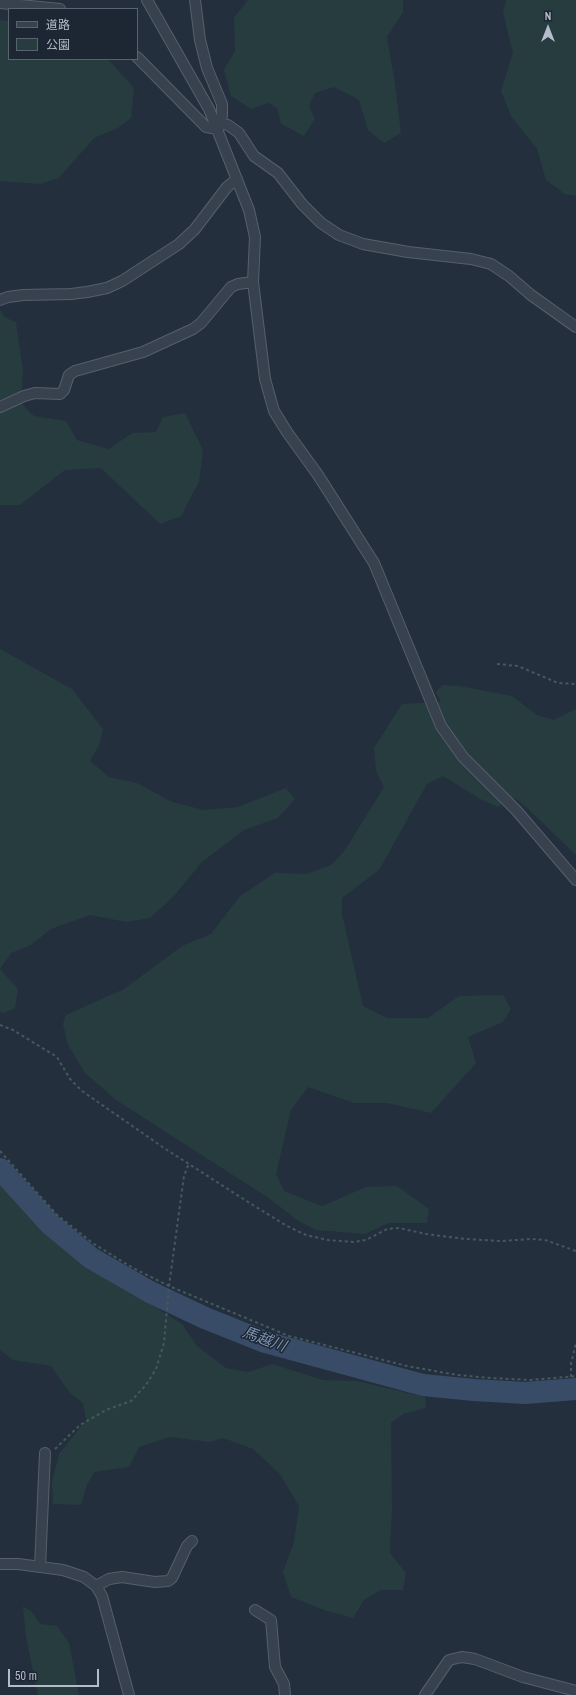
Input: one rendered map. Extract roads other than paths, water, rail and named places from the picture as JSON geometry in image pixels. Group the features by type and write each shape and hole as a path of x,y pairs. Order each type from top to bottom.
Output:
{"street":[{"path":"147,0 219,126 237,179 250,210 255,237 253,282 265,379 274,411 318,475 374,563 441,726 463,757 516,810 576,880"},
{"path":"195,0 200,40 207,68 222,104 222,116 219,126"},
{"path":"0,4 48,8"},
{"path":"138,58 206,127 228,125 239,133 254,156 278,173 302,204 321,223 339,235 363,244 378,247 471,259 491,264 576,327"},
{"path":"0,300 8,297 23,295 81,293 107,288 122,281 179,244 195,229 227,187 237,179"},
{"path":"0,407 24,396 35,394 60,394 64,390 69,375 75,371 143,352 193,329 201,323 231,288 238,284 253,282"},
{"path":"40,1567 45,1453"},
{"path":"96,1586 109,1579 122,1577 155,1582 168,1581 172,1578 192,1541"},
{"path":"0,1564 18,1564 64,1570 84,1577 96,1586 102,1596 129,1695"},
{"path":"255,1610 271,1620 275,1667 284,1684 285,1695"},
{"path":"425,1695 449,1660 462,1657 475,1659 523,1677 576,1691"}],"waterway":[{"name":"馬越川","path":"0,1169 50,1224 91,1258 150,1292 205,1318 265,1342 423,1385 525,1393 576,1389"}]}
